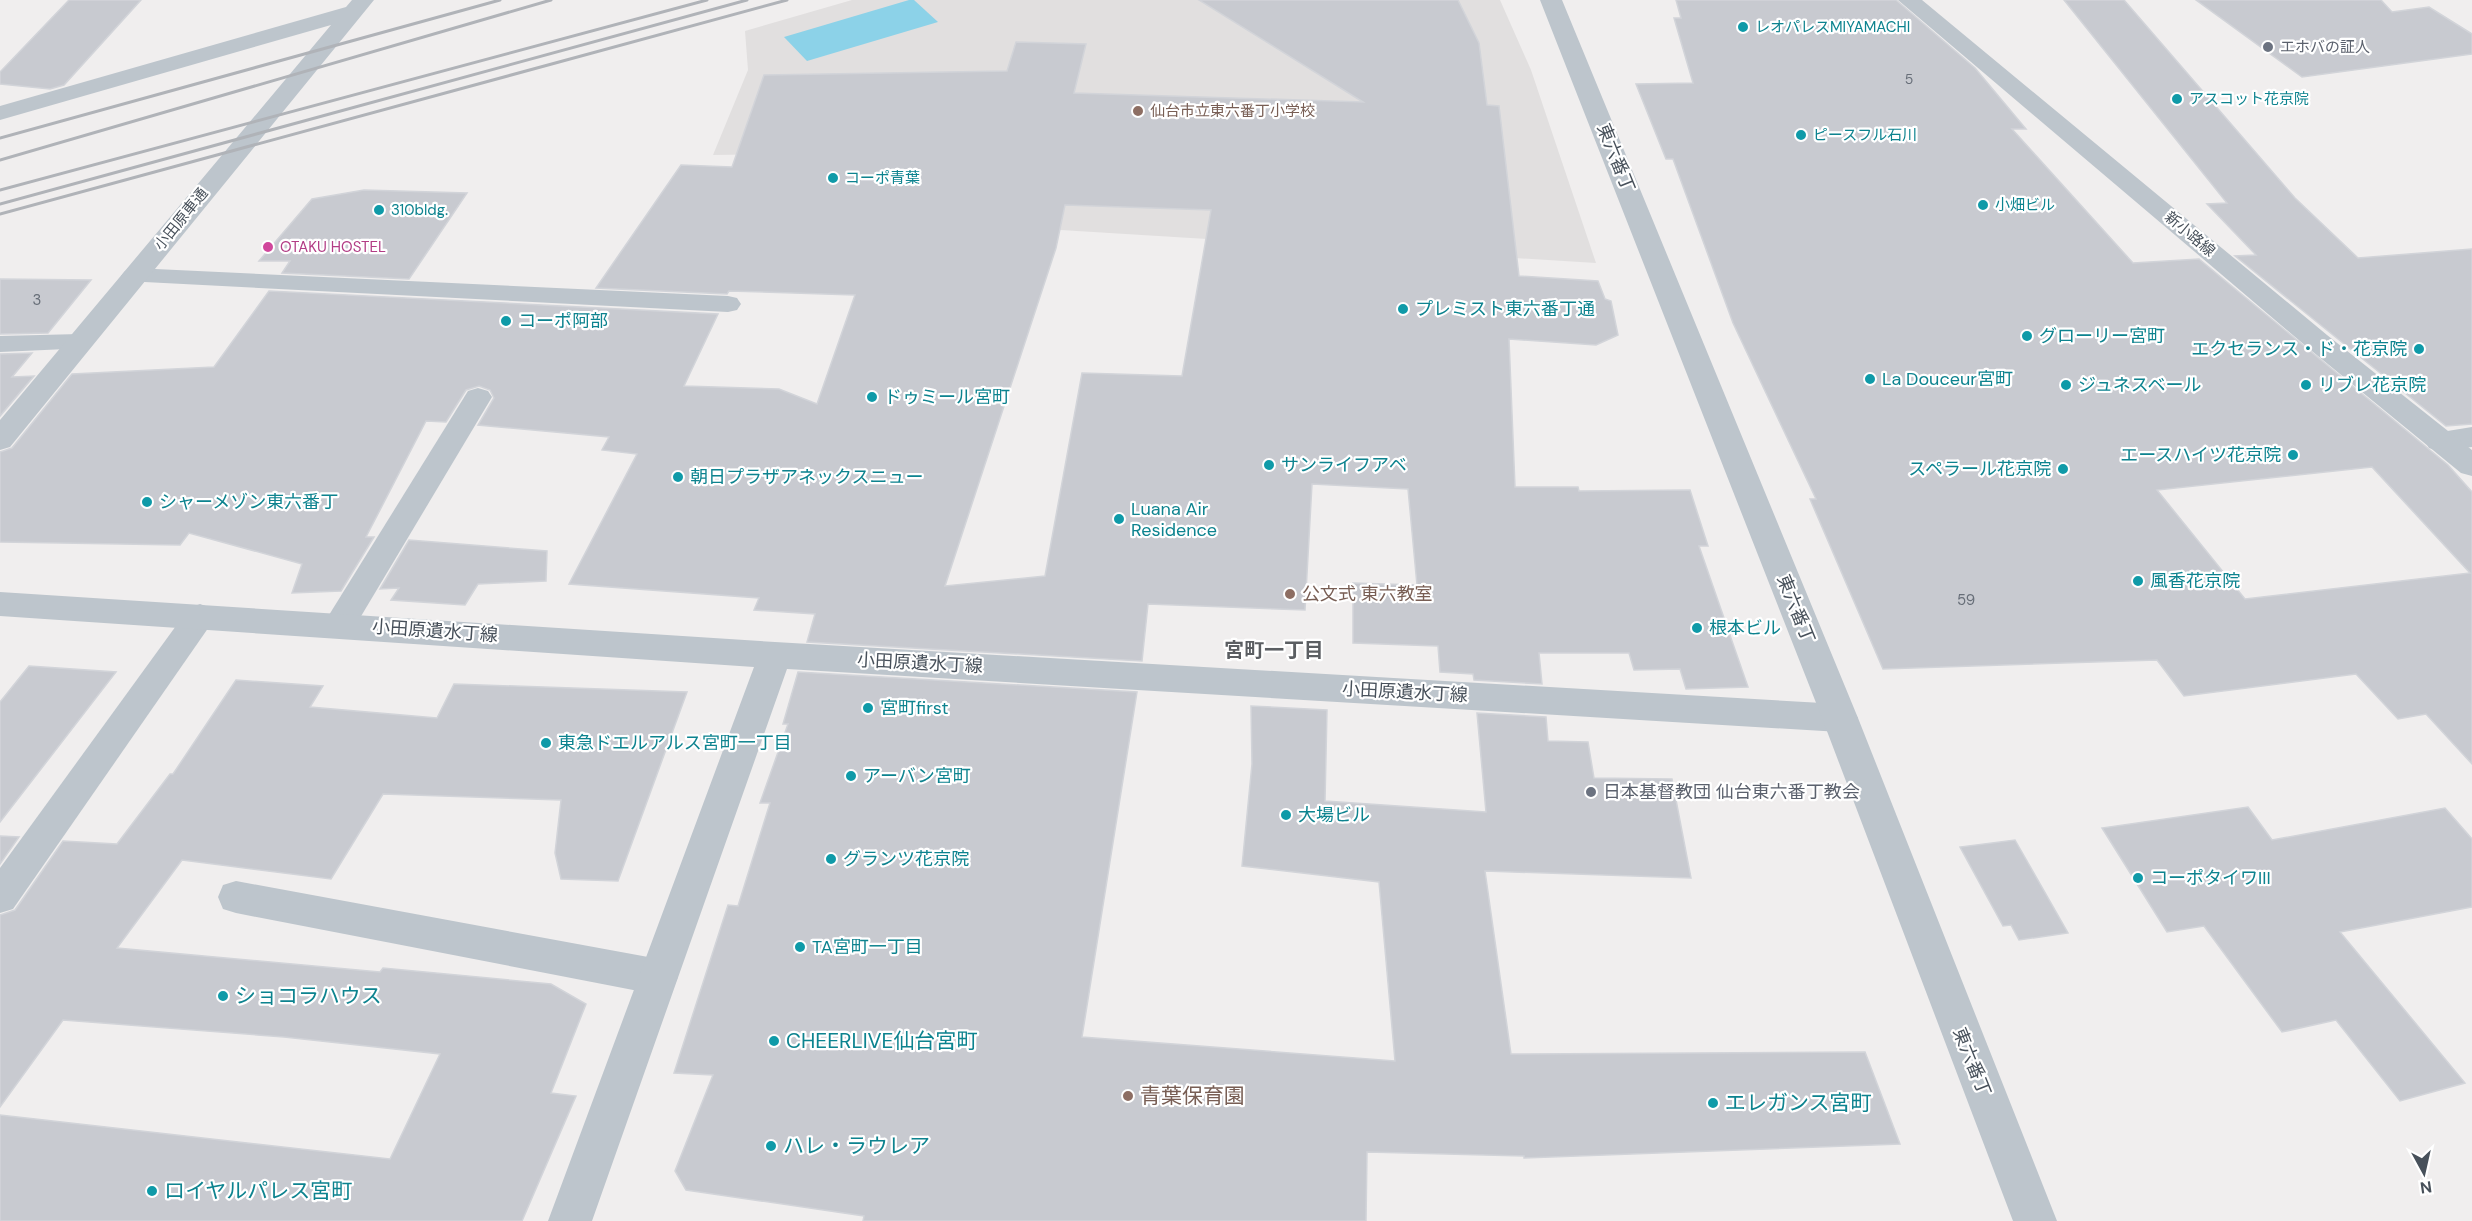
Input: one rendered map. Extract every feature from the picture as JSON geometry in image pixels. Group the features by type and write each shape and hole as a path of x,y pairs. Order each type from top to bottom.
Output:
{"street":[{"name":"東六番丁","path":"1551,0 1840,718 2035,1221"},
{"name":"新小路線","path":"1910,0 2439,441 2472,466"},
{"path":"0,113 358,6"},
{"name":"小田原車通","path":"0,440 358,6"},
{"name":"小田原遺水丁線","path":"0,604 340,624 776,655 1840,718"},
{"path":"570,1221 776,655"}],"lane":[{"path":"134,276 728,304"},
{"path":"0,344 80,342"},
{"path":"340,624 478,397"},
{"path":"2439,441 2472,437"},
{"path":"0,897 200,616"},
{"path":"236,897 658,977"}],"shaded area":[{"name":"仙台市立東六番丁小学校","path":"852,0 1500,0 1531,70 1596,263 913,221 931,152 713,155 748,70 745,31"}],"water":[{"path":"914,0 938,22 807,61 784,37"}],"building":[{"path":"69,0 141,0 64,85 50,89 0,84 0,72"},
{"path":"1199,0 1458,0 1479,43 1487,105 1499,106 1519,276 1598,281 1605,299 1611,301 1618,335 1596,345 1509,339 1515,487 1578,487 1579,491 1690,490 1708,546 1699,546 1748,687 1686,689 1680,669 1634,670 1629,653 1539,653 1542,684 1474,680 1473,674 1440,672 1438,646 1353,643 1353,583 1417,585 1408,489 1312,484 1305,610 1148,604 1142,661 807,642 815,614 754,610 759,598 569,584 637,454 602,450 609,437 478,425 494,398 490,390 479,386 466,390 446,422 426,421 366,537 374,537 341,591 292,593 302,564 189,533 180,545 0,542 0,452 12,448 72,374 214,367 269,291 718,314 684,386 779,389 817,404 855,295 729,291 727,294 596,288 681,165 732,167 764,75 1007,71 1016,42 1086,44 1074,93 1363,102","holes":["1065,205 1211,210 1182,376 1082,373 1045,576 945,586 1056,248"]},
{"path":"1676,0 1896,0 1975,68 2026,129 2012,129 2133,263 2199,259 2448,465 2472,492 2472,764 2426,714 2398,719 2356,674 2184,696 2157,660 1883,669 1810,499 1816,499 1733,323 1673,159 1666,159 1636,84 1693,83 1674,18 1681,18","holes":["2372,467 2470,573 2245,599 2157,490"]},
{"path":"2064,0 2124,0 2295,198 2358,258 2472,249 2472,424 2446,426 2235,256 2256,255 2207,204 2227,203"},
{"path":"2196,0 2381,0 2392,12 2429,7 2472,34 2472,54 2302,77"},
{"path":"364,190 467,193 409,279 282,273 290,261 259,261 312,199"},
{"path":"0,279 91,280 48,333 0,334"},
{"path":"32,353 12,377 34,376 0,416 0,354"},
{"path":"409,540 547,551 546,581 478,584 465,605 391,600 399,588 380,589"},
{"path":"29,666 116,672 0,822 0,702"},
{"path":"798,672 1137,692 1082,1037 1395,1061 1379,882 1242,866 1252,764 1251,706 1327,710 1325,801 1486,812 1477,713 1546,717 1548,741 1588,742 1594,778 1672,779 1691,878 1485,871 1511,1054 1865,1052 1900,1144 1524,1158 1524,1156 1367,1152 1366,1221 863,1221 864,1216 686,1190 675,1171 713,1075 674,1073 728,905 738,906 770,803 760,803 788,724 783,724"},
{"path":"236,680 323,686 310,707 437,718 454,684 687,692 618,881 561,879 555,853 561,800 383,794 331,879 182,860 117,948 380,972 383,968 551,984 586,1004 551,1093 576,1096 522,1221 0,1221 0,1115 390,1159 440,1054 284,1037 63,1020 0,1107 0,915 15,910 63,841 117,844 170,774 173,774"},
{"path":"2248,807 2272,840 2445,808 2472,839 2472,907 2340,932 2465,1083 2400,1101 2336,1020 2282,1032 2204,926 2167,932 2102,828"},
{"path":"0,836 19,837 0,864"},
{"path":"2015,840 2068,933 2019,940 2011,925 2003,926 1960,847"}],"railway":[{"path":"0,138 500,0"},
{"path":"0,160 551,0"},
{"path":"0,190 707,0"},
{"path":"0,204 747,0"},
{"path":"0,214 787,0"}],"place":[{"name":"レオパレスMIYAMACHI","path":"1743,27"},
{"name":"エホバの証人","path":"2268,47"},
{"name":"アスコット花京院","path":"2177,99"},
{"name":"仙台市立東六番丁小学校","path":"1138,111"},
{"name":"ピースフル石川","path":"1801,135"},
{"name":"コーポ青葉","path":"833,178"},
{"name":"小畑ビル","path":"1983,205"},
{"name":"310bldg.","path":"379,210"},
{"name":"OTAKU HOSTEL","path":"268,247"},
{"name":"プレミスト東六番丁通","path":"1403,309"},
{"name":"コーポ阿部","path":"506,321"},
{"name":"グローリー宮町","path":"2027,336"},
{"name":"エクセランス・ド・花京院","path":"2419,349"},
{"name":"La Douceur宮町","path":"1870,379"},
{"name":"ジュネスベール","path":"2066,385"},
{"name":"リブレ花京院","path":"2306,385"},
{"name":"ドゥミール宮町","path":"872,397"},
{"name":"エースハイツ花京院","path":"2293,455"},
{"name":"サンライフアベ","path":"1269,465"},
{"name":"スペラール花京院","path":"2063,469"},
{"name":"朝日プラザアネックスニュー","path":"678,477"},
{"name":"シャーメゾン東六番丁","path":"147,502"},
{"name":"Luana Air Residence","path":"1119,519"},
{"name":"風香花京院","path":"2138,581"},
{"name":"公文式 東六教室","path":"1290,594"},
{"name":"根本ビル","path":"1697,628"},
{"name":"宮町first","path":"868,708"},
{"name":"東急ドエルアルス宮町一丁目","path":"546,743"},
{"name":"アーバン宮町","path":"851,776"},
{"name":"日本基督教団 仙台東六番丁教会","path":"1591,792"},
{"name":"大場ビル","path":"1286,815"},
{"name":"グランツ花京院","path":"831,859"},
{"name":"コーポタイワIII","path":"2138,878"},
{"name":"TA宮町一丁目","path":"800,947"},
{"name":"ショコラハウス","path":"223,996"},
{"name":"CHEERLIVE仙台宮町","path":"774,1041"},
{"name":"青葉保育園","path":"1128,1096"},
{"name":"エレガンス宮町","path":"1713,1103"},
{"name":"ハレ・ラウレア","path":"771,1146"},
{"name":"ロイヤルパレス宮町","path":"152,1191"}],"district":[{"name":"宮町一丁目","path":"1274,650"}]}
